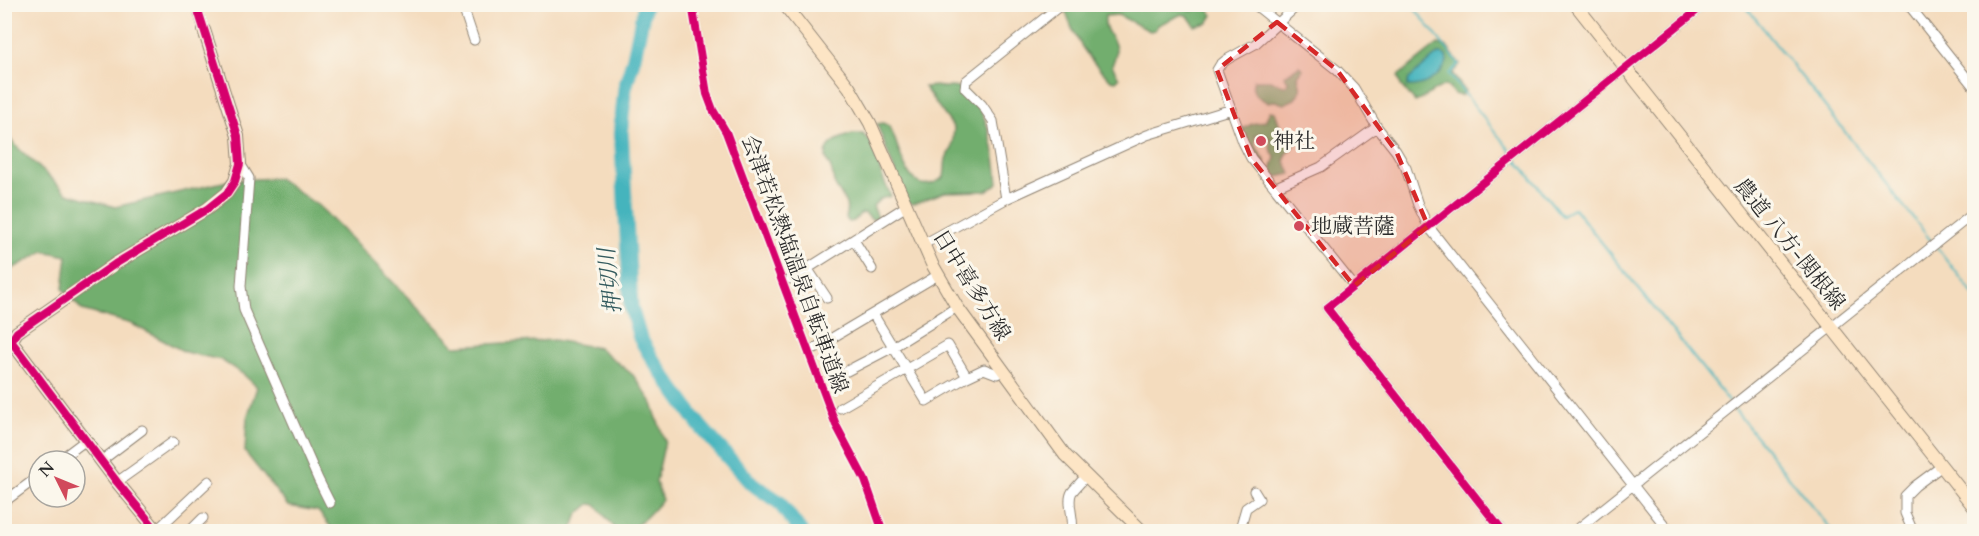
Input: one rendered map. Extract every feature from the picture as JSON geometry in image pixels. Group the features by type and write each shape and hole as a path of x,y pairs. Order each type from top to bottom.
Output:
{"street":[{"path":"196,4 238,136 241,165 249,178 240,286 244,310 330,503"},
{"path":"462,4 474,40"},
{"name":"日中喜多方線","path":"784,4 849,87 870,123 922,245 957,307 1065,456 1143,531"},
{"path":"1006,199 993,121 982,105 965,88 966,81 1062,4"},
{"path":"1254,4 1338,70 1354,88 1377,128 1396,151 1406,168 1418,205 1428,226 1671,531"},
{"path":"1299,4 1255,44 1226,60 1217,70 1251,158 1354,286"},
{"name":"農道 八方-関根線","path":"1575,4 1974,507"},
{"path":"1503,531 1327,308 1705,4"},
{"path":"1908,4 1974,87"},
{"path":"922,245 1006,199 1147,135 1232,110"},
{"path":"1276,187 1321,167 1377,128"},
{"path":"209,481 157,531 101,461 8,335 17,332 115,264 191,220 217,202 235,181 240,164 240,150"},
{"path":"791,279 905,207"},
{"path":"1574,531 1974,213"},
{"path":"854,240 872,269"},
{"path":"807,268 827,298"},
{"path":"815,348 938,275"},
{"path":"847,371 893,347 957,307"},
{"path":"873,314 926,401 984,369 997,374 1003,371"},
{"path":"840,408 948,345 967,377"},
{"path":"101,461 142,430"},
{"path":"74,449 86,440"},
{"path":"117,482 173,442"},
{"path":"1913,531 1905,513 1905,496 1942,466"},
{"path":"1072,531 1074,520 1069,499 1085,477"},
{"path":"4,502 27,485"},
{"path":"1239,531 1246,508 1259,499 1254,491"},
{"path":"189,531 203,518"}],"highlighted area":[{"path":"1277,22 1337,70 1396,151 1428,226 1354,286 1251,158 1217,70"}],"green space":[{"path":"1068,4 1183,5 1191,11 1201,6 1206,7 1213,15 1208,23 1195,26 1188,16 1182,14 1150,31 1118,15 1105,16 1107,30 1116,49 1112,65 1119,78 1116,81 1103,73 1083,48 1068,19 1065,9"},
{"path":"1438,44 1446,46 1460,64 1452,74 1465,91 1461,96 1454,94 1446,85 1415,102 1401,86 1398,76"},
{"path":"1299,66 1303,69 1298,76 1301,89 1295,99 1284,104 1275,101 1267,102 1255,93 1254,80 1270,80 1284,86 1288,81 1284,76"},
{"path":"924,87 960,89 977,105 989,131 998,183 986,191 945,192 913,204 906,201 877,124 883,123 889,126 913,179 921,184 931,184 944,177 946,159 952,149 954,128"},
{"path":"1270,111 1275,112 1283,134 1294,137 1297,141 1285,157 1291,174 1277,177 1271,171 1275,157 1270,148 1270,138 1260,133 1255,136 1255,145 1265,163 1260,165 1254,159 1242,129 1265,121"},
{"path":"4,132 67,193 115,207 232,180 278,178 320,207 455,346 554,340 599,348 633,375 651,401 665,441 656,482 662,500 637,525 617,531 596,505 590,504 578,514 571,532 334,531 318,511 288,506 245,452 247,418 257,387 243,374 221,360 185,352 132,324 82,310 63,289 67,256 44,251 5,273"},
{"path":"852,134 863,134 871,143 891,196 880,199 873,206 879,220 871,219 865,213 849,222 845,217 847,207 834,183 826,156 827,151 831,144"}],"water":[{"path":"1438,54 1446,56 1447,62 1440,73 1425,83 1407,86 1409,79"}],"waterway":[{"name":"押切川","path":"645,4 625,88 621,128 631,307 640,338 700,426 751,483 779,502 801,532"},
{"path":"1411,4 1459,64 1449,74 1513,154"},
{"path":"1744,4 1932,242"},
{"path":"1516,159 1562,216 1574,208 1731,404"},
{"path":"1936,246 1974,295"},
{"path":"1734,409 1833,532"}],"cycle path":[{"path":"158,532 117,482 11,341 17,332 115,264 207,209 227,193 235,181 240,164 238,136 196,4"},
{"name":"会津若松熱塩温泉自転車道線","path":"692,4 707,94 726,132 836,425 865,480 883,532"},
{"path":"1503,532 1327,308 1705,4"}],"place":[{"name":"神社","path":"1261,141"},
{"name":"地蔵菩薩","path":"1299,226"}]}
